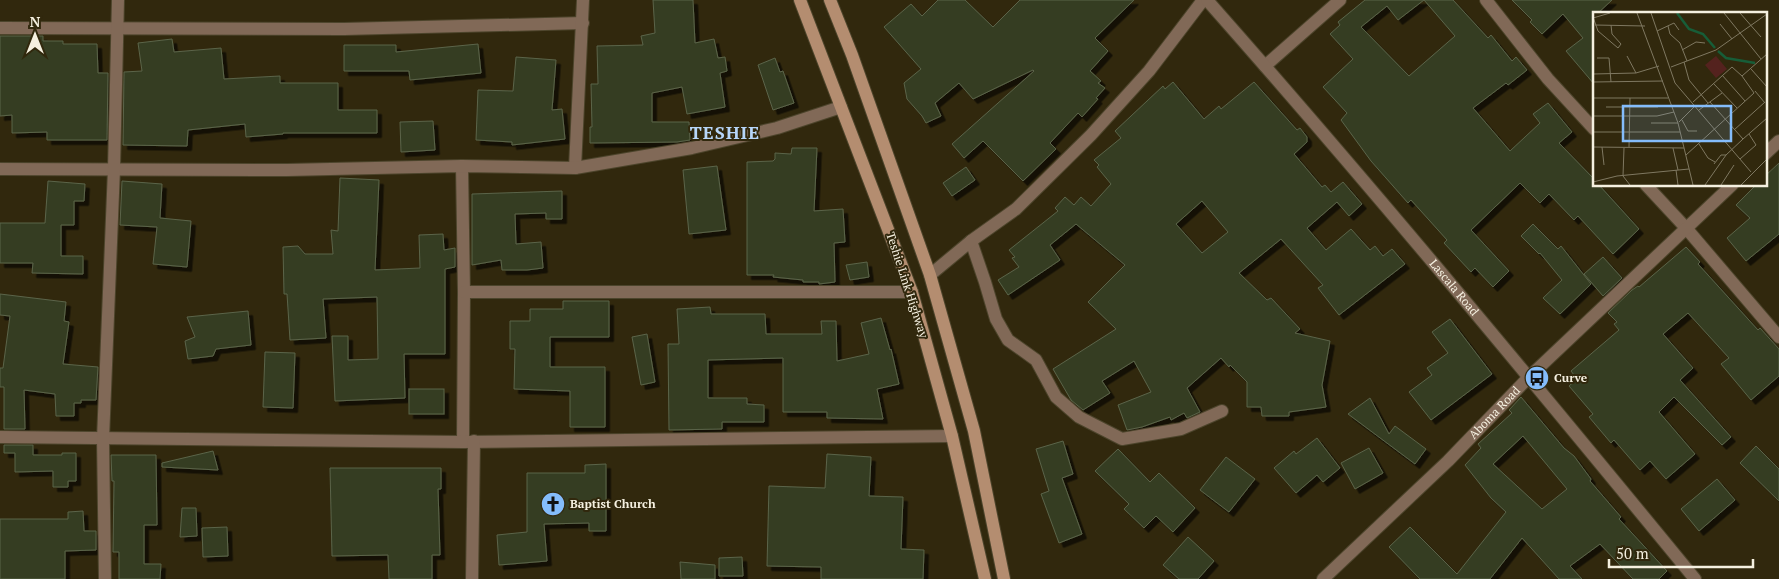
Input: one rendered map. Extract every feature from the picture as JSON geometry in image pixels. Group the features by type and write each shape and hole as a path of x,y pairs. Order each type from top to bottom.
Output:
{"main road":[{"name":"Teshie Link Highway","path":"800,0 912,292 952,436 985,579"},
{"name":"Teshie Link Highway","path":"830,0 852,55 930,275 974,431 1004,579"}],"street":[{"path":"105,579 103,438 114,169 118,0"},
{"path":"575,168 583,0"},
{"path":"930,275 971,241 1016,209 1091,135 1149,71 1205,0"},
{"name":"Lascala Road","path":"1205,0 1265,66 1529,377 1695,579"},
{"path":"1265,66 1340,0"},
{"path":"1486,0 1548,79 1593,128"},
{"path":"0,28 344,30 582,23"},
{"path":"0,169 287,170 462,166 575,168 692,148 777,128 841,107"},
{"path":"1766,153 1779,141"},
{"path":"462,166 472,579"},
{"path":"1647,186 1686,228 1779,337"},
{"name":"Aboma Road","path":"1323,579 1448,461 1529,377 1731,186"},
{"path":"971,241 996,318 1008,340 1036,360 1056,397 1079,417 1122,438 1181,429 1222,411"},
{"path":"464,292 912,292"},
{"path":"0,437 468,442 952,436"}],"building":[{"path":"653,0 693,0 695,43 714,39 718,58 725,57 727,71 720,73 725,107 687,114 682,87 652,93 652,122 689,122 690,140 677,142 590,143 590,127 592,127 591,84 598,84 597,46 643,45 641,36 655,33"},
{"path":"938,0 965,0 993,27 1020,0 1134,0 1095,38 1108,51 1090,71 1101,81 1098,83 1105,88 1082,117 1078,113 1050,143 1056,149 1023,181 983,141 964,158 952,144 1033,70 973,99 959,83 935,103 941,116 926,123 907,99 904,83 921,69 884,27 911,4 922,16"},
{"path":"1365,0 1424,0 1453,0 1488,38 1491,35 1512,61 1516,57 1527,70 1473,108 1510,151 1540,123 1533,114 1548,103 1572,132 1559,143 1593,178 1593,186 1600,186 1639,229 1613,254 1578,216 1574,220 1549,194 1540,203 1520,183 1471,230 1509,271 1493,287 1475,268 1471,272 1444,243 1447,240 1411,200 1408,203 1371,161 1341,120 1347,113 1323,87 1353,59 1330,34 1340,25 1338,22","holes":["1424,0 1455,36 1409,76 1361,27 1387,6 1398,20"]},
{"path":"1512,0 1612,0 1599,12 1593,12 1593,83 1566,51 1583,38 1563,14 1542,34 1530,22 1532,20"},
{"path":"0,36 43,36 43,41 63,41 63,44 97,44 98,73 108,73 107,140 47,140 47,132 12,133 12,115 0,116"},
{"path":"172,39 174,52 221,48 224,79 280,76 280,83 338,83 338,110 377,110 377,133 283,133 246,137 245,124 188,130 187,146 123,145 124,72 142,71 138,43"},
{"path":"478,44 481,73 410,80 409,71 344,71 344,45 396,45 396,52"},
{"path":"516,57 556,60 552,110 562,109 565,139 512,145 512,142 476,140 478,90 513,91"},
{"path":"775,58 780,72 783,71 794,103 773,110 758,65"},
{"path":"1173,82 1204,119 1219,106 1221,109 1254,82 1297,130 1300,128 1307,137 1307,142 1294,154 1322,187 1325,185 1331,192 1343,182 1362,204 1349,216 1337,202 1307,228 1326,250 1351,229 1370,250 1375,246 1383,256 1392,249 1405,264 1339,315 1318,288 1323,285 1281,239 1239,273 1267,300 1271,298 1300,329 1295,333 1330,341 1322,385 1326,407 1289,412 1289,416 1262,416 1261,407 1247,407 1247,382 1221,358 1187,388 1200,412 1187,418 1184,413 1171,420 1170,417 1127,430 1118,405 1151,392 1134,361 1102,381 1110,393 1083,410 1071,400 1053,369 1116,329 1088,302 1125,265 1076,224 1050,245 1060,260 1008,295 998,280 1019,267 1012,258 1015,257 1009,250 1058,211 1055,208 1065,197 1074,205 1081,197 1091,206 1111,184 1097,167 1099,165 1094,160 1121,138 1115,131 1163,86 1165,89","holes":["1202,201 1228,232 1202,253 1176,224"]},
{"path":"433,121 435,150 401,152 400,122"},
{"path":"792,148 817,148 814,211 843,209 845,242 834,243 835,282 819,284 819,282 803,282 803,280 773,277 774,275 747,275 747,162 773,161 775,153 791,154"},
{"path":"1779,163 1779,234 1746,261 1727,238 1750,218 1736,205 1755,186 1766,186 1766,175"},
{"path":"717,166 726,230 689,234 683,170"},
{"path":"966,167 975,180 952,196 943,183"},
{"path":"340,178 379,180 375,270 420,268 419,235 443,234 444,250 455,248 455,267 445,269 445,354 404,354 405,398 335,401 332,336 348,336 348,360 378,359 377,297 323,299 326,338 290,340 287,294 284,294 283,247 298,246 305,254 333,254 331,230 338,231"},
{"path":"48,181 85,184 84,201 74,201 74,225 61,225 61,256 83,256 83,274 32,273 33,263 0,263 0,223 45,223"},
{"path":"122,181 162,184 160,218 191,221 187,267 153,264 157,227 120,225"},
{"path":"562,191 562,219 546,219 546,213 515,214 516,244 541,242 543,268 502,270 501,260 472,265 472,194"},
{"path":"1533,224 1558,249 1561,246 1591,284 1560,314 1543,298 1562,280 1540,253 1521,236"},
{"path":"1686,247 1700,262 1698,264 1758,330 1760,328 1779,349 1779,376 1751,400 1721,364 1729,358 1688,313 1663,334 1693,368 1680,380 1731,437 1722,445 1674,397 1659,412 1695,454 1666,479 1650,461 1640,470 1614,440 1611,443 1589,417 1593,414 1569,386 1577,379 1571,371 1619,330 1614,324 1617,322 1608,313 1632,290 1639,287"},
{"path":"1603,257 1622,278 1603,296 1584,274"},
{"path":"867,262 869,277 850,280 846,265"},
{"path":"0,294 66,302 64,321 69,322 63,364 98,367 96,400 81,400 81,403 74,403 74,416 56,416 55,394 24,390 25,429 4,429 4,387 0,387 0,368 3,368 10,316 0,315"},
{"path":"563,301 609,301 609,337 550,337 550,367 605,367 605,427 570,427 570,391 514,389 515,349 510,349 510,321 530,321 530,309 563,309"},
{"path":"710,307 711,314 765,314 766,334 822,334 821,321 836,321 837,361 869,354 861,323 881,318 899,384 877,389 883,419 827,418 827,412 783,412 783,358 708,360 708,398 747,398 747,404 764,405 764,422 722,422 722,429 669,430 668,344 679,344 677,309"},
{"path":"248,311 251,345 216,349 213,356 188,359 185,341 195,337 187,317"},
{"path":"1450,319 1492,374 1431,420 1409,392 1432,375 1427,368 1448,353 1432,332"},
{"path":"647,334 655,382 641,385 632,337"},
{"path":"265,352 295,353 293,408 263,407"},
{"path":"409,389 444,389 444,414 409,414"},
{"path":"1521,397 1564,448 1574,456 1591,479 1590,481 1621,517 1619,519 1667,571 1659,579 1633,579 1600,544 1570,566 1582,579 1559,579 1522,538 1490,579 1420,579 1389,547 1410,527 1457,574 1506,512 1491,498 1465,465 1481,448 1478,444 1512,413 1509,410","holes":["1523,436 1567,489 1542,509 1493,464"]},
{"path":"1370,398 1389,434 1395,426 1426,449 1415,464 1348,414"},
{"path":"1317,438 1340,468 1323,482 1317,475 1296,493 1274,468 1294,451 1296,454"},
{"path":"1063,441 1073,474 1062,478 1082,534 1059,543 1041,494 1049,491 1036,449"},
{"path":"4,445 33,445 33,455 76,453 76,481 68,481 68,487 53,487 53,471 15,472 15,453 4,453"},
{"path":"1756,446 1779,469 1779,501 1740,463"},
{"path":"1369,448 1383,473 1355,489 1341,463"},
{"path":"1118,449 1150,482 1159,473 1195,508 1173,532 1156,516 1144,528 1124,509 1129,504 1095,471"},
{"path":"213,451 218,470 162,467 162,463"},
{"path":"827,454 871,457 869,496 903,497 901,549 924,550 923,579 821,579 821,567 767,566 769,486 825,488"},
{"path":"111,455 156,455 157,525 144,525 144,564 161,564 160,579 119,579 119,552 113,552 114,481 112,481"},
{"path":"1226,457 1255,479 1229,512 1200,490"},
{"path":"606,464 606,531 589,531 589,523 544,524 547,561 499,565 497,535 527,532 527,473 585,473 585,465"},
{"path":"330,468 441,468 441,489 438,489 440,555 432,555 432,579 389,579 388,555 332,556"},
{"path":"1717,479 1735,500 1699,531 1681,509"},
{"path":"182,508 196,508 197,536 180,537"},
{"path":"83,511 84,531 96,531 96,550 65,551 65,579 0,579 0,519 68,519 68,512"},
{"path":"227,527 228,556 203,557 202,528"},
{"path":"1188,537 1214,561 1198,579 1179,579 1163,565"},
{"path":"742,557 743,576 719,576 719,558"},
{"path":"680,562 715,565 715,579 681,579"}],"place":[{"name":"Curve","path":"1537,378"},
{"name":"Baptist Church","path":"553,504"}],"district":[{"name":"TESHIE","path":"725,133"}]}
